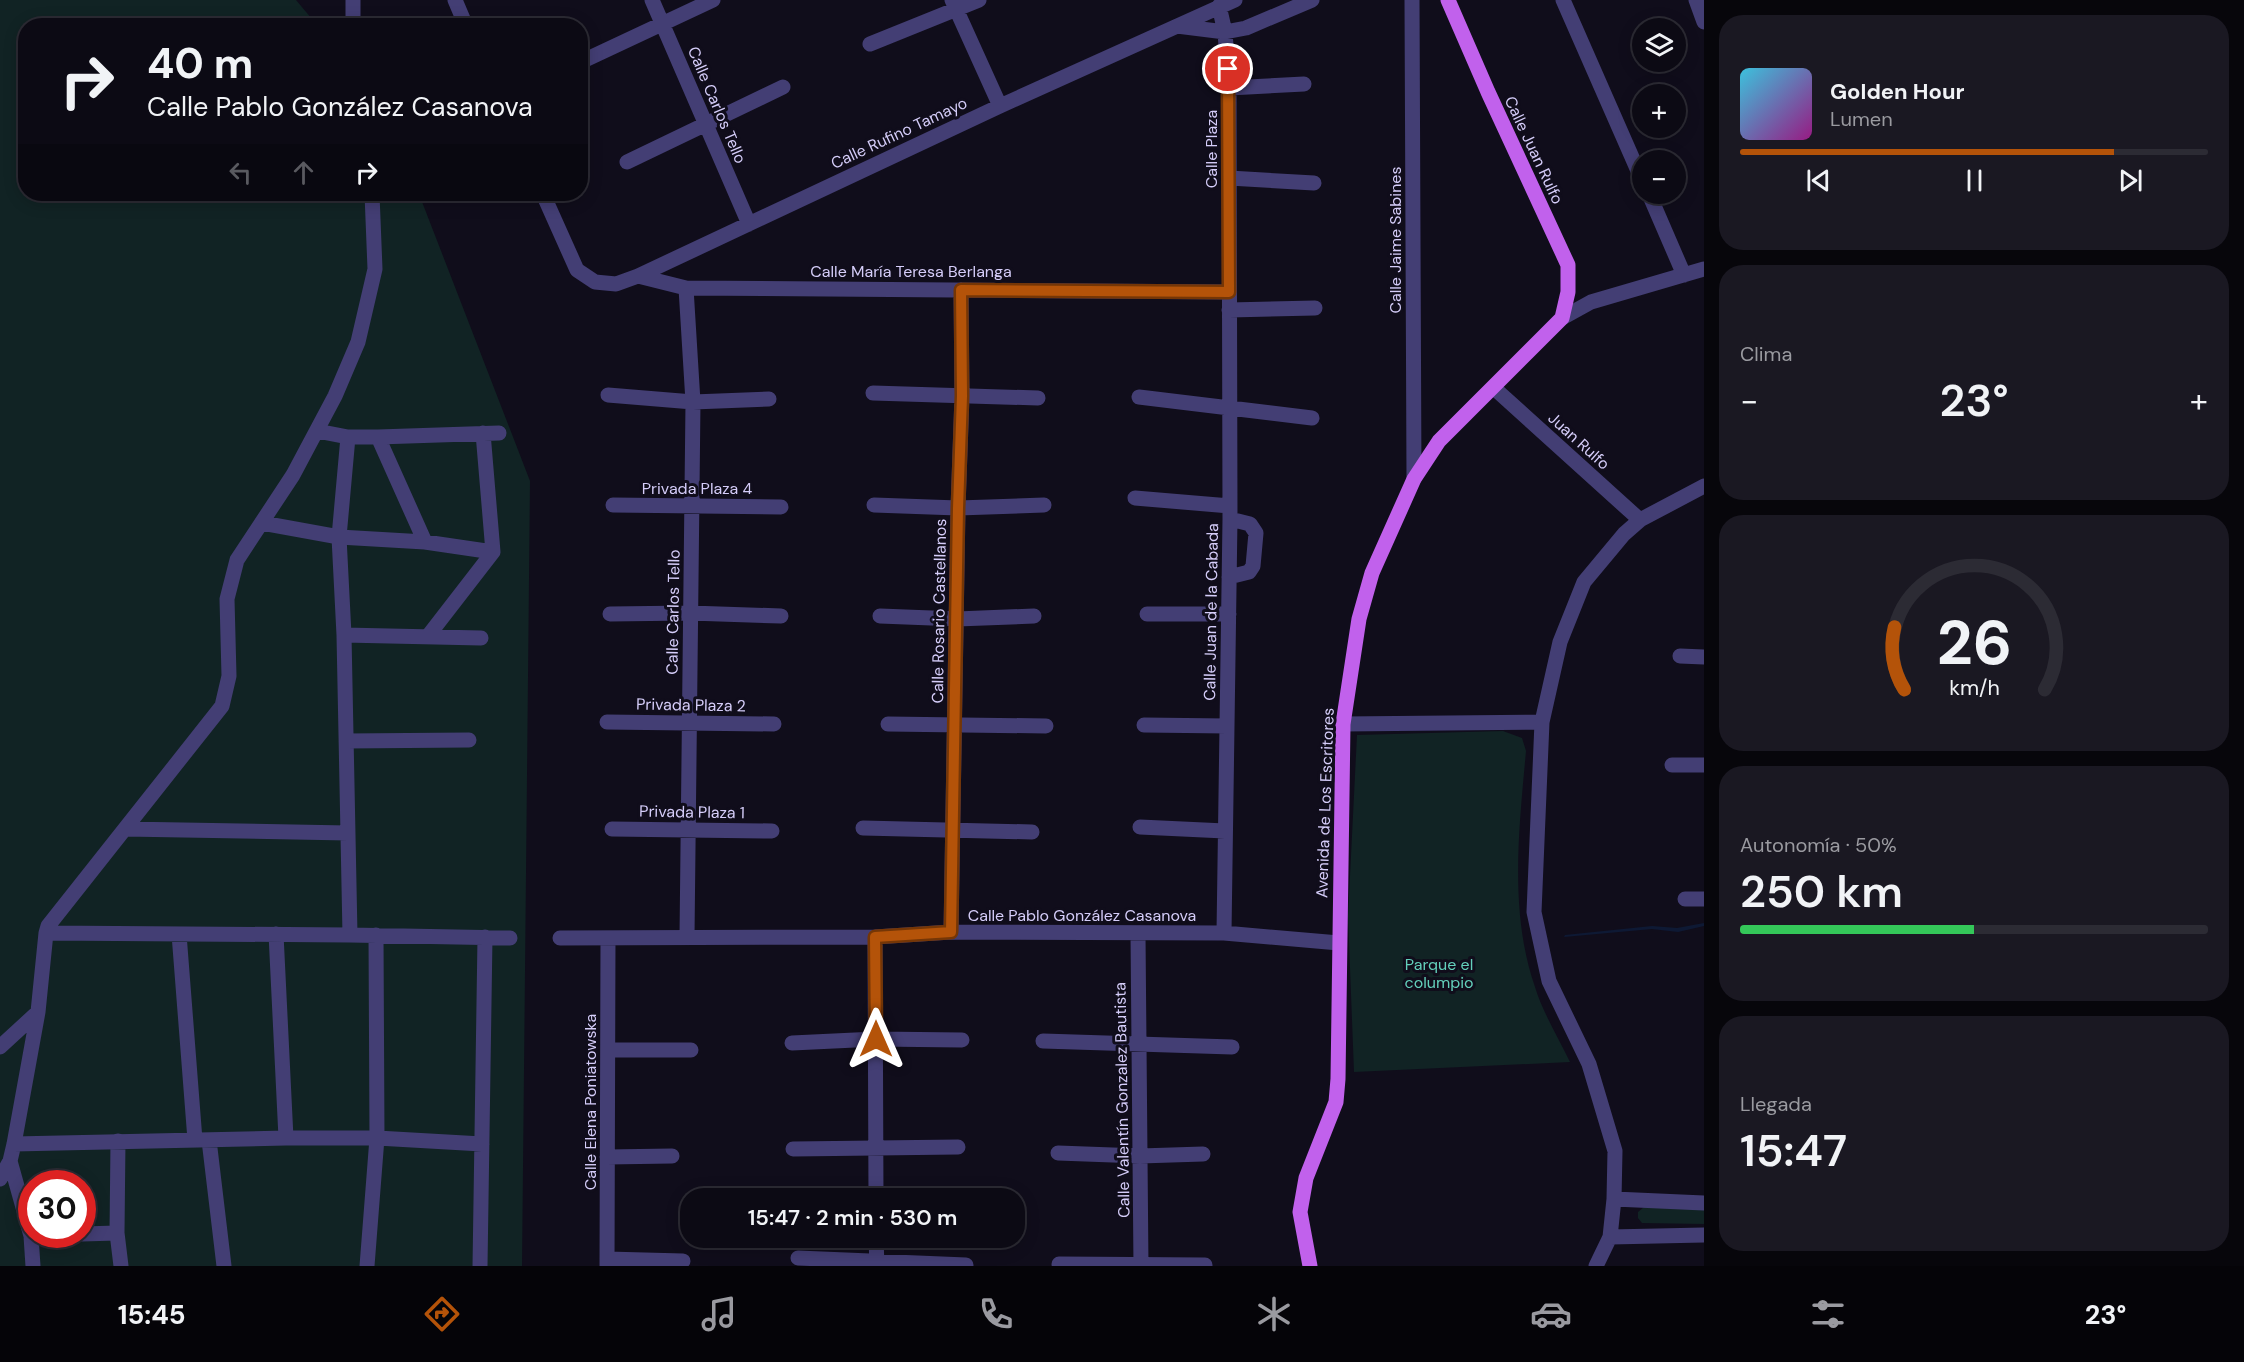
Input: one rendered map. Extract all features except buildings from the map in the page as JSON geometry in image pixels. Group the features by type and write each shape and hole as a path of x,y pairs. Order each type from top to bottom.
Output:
{"main road":[{"name":"Calle Juan Rulfo","path":"1448,0 1568,265 1569,292 1562,318"},
{"name":"Avenida de Los Escritores","path":"1310,1266 1306,1256 1300,1212 1306,1178 1336,1102 1343,724 1359,620 1372,573 1414,479 1439,441 1562,318"}],"street":[{"path":"353,0 353,18"},
{"path":"455,0 463,18"},
{"name":"Calle Carlos Tello","path":"652,0 749,224"},
{"path":"588,59 713,0"},
{"path":"870,44 954,5 979,0"},
{"name":"Calle Rufino Tamayo","path":"638,276 1000,106 1235,0"},
{"path":"1177,26 1225,32 1246,28 1312,0"},
{"name":"Calle Jaime Sabines","path":"1412,0 1414,479"},
{"path":"1563,0 1632,157"},
{"path":"1696,0 1704,22"},
{"path":"954,5 1000,106"},
{"name":"Calle Plaza","path":"1219,6 1225,32 1229,88 1229,292"},
{"path":"1229,88 1304,84"},
{"path":"627,162 783,87"},
{"path":"1229,178 1314,183"},
{"path":"0,1179 10,1161 14,1144 38,1012 48,926 222,706 229,676 227,599 237,560 293,475 335,396 358,342 375,269 372,201"},
{"name":"Calle María Teresa Berlanga","path":"546,201 577,270 595,282 616,284 638,276 686,288 1229,292"},
{"path":"1652,204 1684,275"},
{"name":"Avenida de Los Escritores","path":"1562,318 1590,302 1704,269"},
{"name":"Calle Carlos Tello","path":"686,288 693,402 687,937"},
{"name":"Calle Rosario Castellanos","path":"951,932 962,396 961,290"},
{"name":"Calle Juan de la Cabada","path":"1224,933 1230,513 1229,292"},
{"path":"1229,310 1315,308"},
{"name":"Juan Rulfo","path":"1494,388 1640,520"},
{"path":"873,393 1038,398"},
{"path":"608,395 693,402 769,399"},
{"path":"1139,397 1312,418"},
{"path":"316,431 348,437 499,433"},
{"path":"428,636 493,552 483,433"},
{"path":"348,437 339,537 344,635 350,935"},
{"path":"378,437 425,542"},
{"path":"1596,1266 1610,1238 1615,1151 1589,1064 1549,981 1534,912 1542,722 1560,642 1584,582 1623,534 1640,520 1704,486"},
{"path":"1135,498 1230,513 1250,524 1256,533 1253,566 1249,572 1229,577"},
{"name":"Privada Plaza 4","path":"613,505 781,507"},
{"path":"874,505 958,508 1044,505"},
{"path":"262,523 339,537 425,542 493,552"},
{"path":"610,614 690,613 781,616"},
{"path":"1147,614 1229,614"},
{"path":"880,616 957,619 1034,616"},
{"path":"344,635 480,638"},
{"path":"1680,656 1704,657"},
{"name":"Privada Plaza 2","path":"606,722 774,724"},
{"path":"1343,724 1542,722"},
{"path":"888,724 1046,726"},
{"path":"1144,725 1227,726"},
{"path":"346,741 469,740"},
{"path":"1672,765 1704,765"},
{"path":"1140,827 1225,831"},
{"path":"863,828 1032,832"},
{"name":"Privada Plaza 1","path":"612,829 772,831"},
{"path":"125,830 348,833"},
{"path":"1685,899 1704,899"},
{"name":"Calle Pablo González Casanova","path":"560,938 875,937 951,932 1224,933 1340,943"},
{"path":"46,933 510,938"},
{"path":"179,934 202,1140 224,1266"},
{"path":"276,934 286,1138"},
{"name":"Calle Valentín Gonzalez Bautista","path":"1138,934 1141,1266"},
{"path":"367,1266 377,1138 376,935"},
{"path":"480,1266 485,937"},
{"path":"875,937 876,1188"},
{"name":"Calle Elena Poniatowska","path":"607,1262 608,938"},
{"path":"0,1047 38,1012"},
{"path":"792,1043 876,1039 962,1040"},
{"path":"1043,1041 1232,1047"},
{"path":"608,1050 691,1050"},
{"path":"14,1144 286,1138 377,1138 482,1144"},
{"path":"118,1142 117,1233 121,1266"},
{"path":"793,1149 958,1147"},
{"path":"1058,1153 1140,1156 1203,1154"},
{"path":"608,1157 672,1156"},
{"path":"10,1161 18,1190"},
{"path":"1614,1199 1704,1203"},
{"path":"96,1234 117,1233"},
{"path":"1610,1238 1704,1235"},
{"path":"32,1248 33,1266"},
{"path":"876,1248 877,1264"},
{"path":"798,1258 877,1264 966,1265"},
{"path":"607,1262 683,1261"},
{"path":"1059,1264 1206,1265"}],"green space":[{"path":"0,0 296,0 311,18 18,18 18,201 422,201 530,481 522,1266 0,1266"},
{"name":"Parque el columpio","path":"1503,731 1522,738 1526,751 1518,870 1519,900 1527,959 1542,1006 1570,1062 1354,1072 1348,916 1357,735"},
{"path":"1644,1207 1704,1207 1704,1224 1642,1223 1638,1218 1638,1212"}],"water":[{"path":"1704,923 1704,926 1678,932 1652,929 1564,937 1565,935 1652,926 1677,928"}],"route":[{"path":"876,1039 875,937 951,932 962,396 961,290 1229,292 1228,69"}]}
